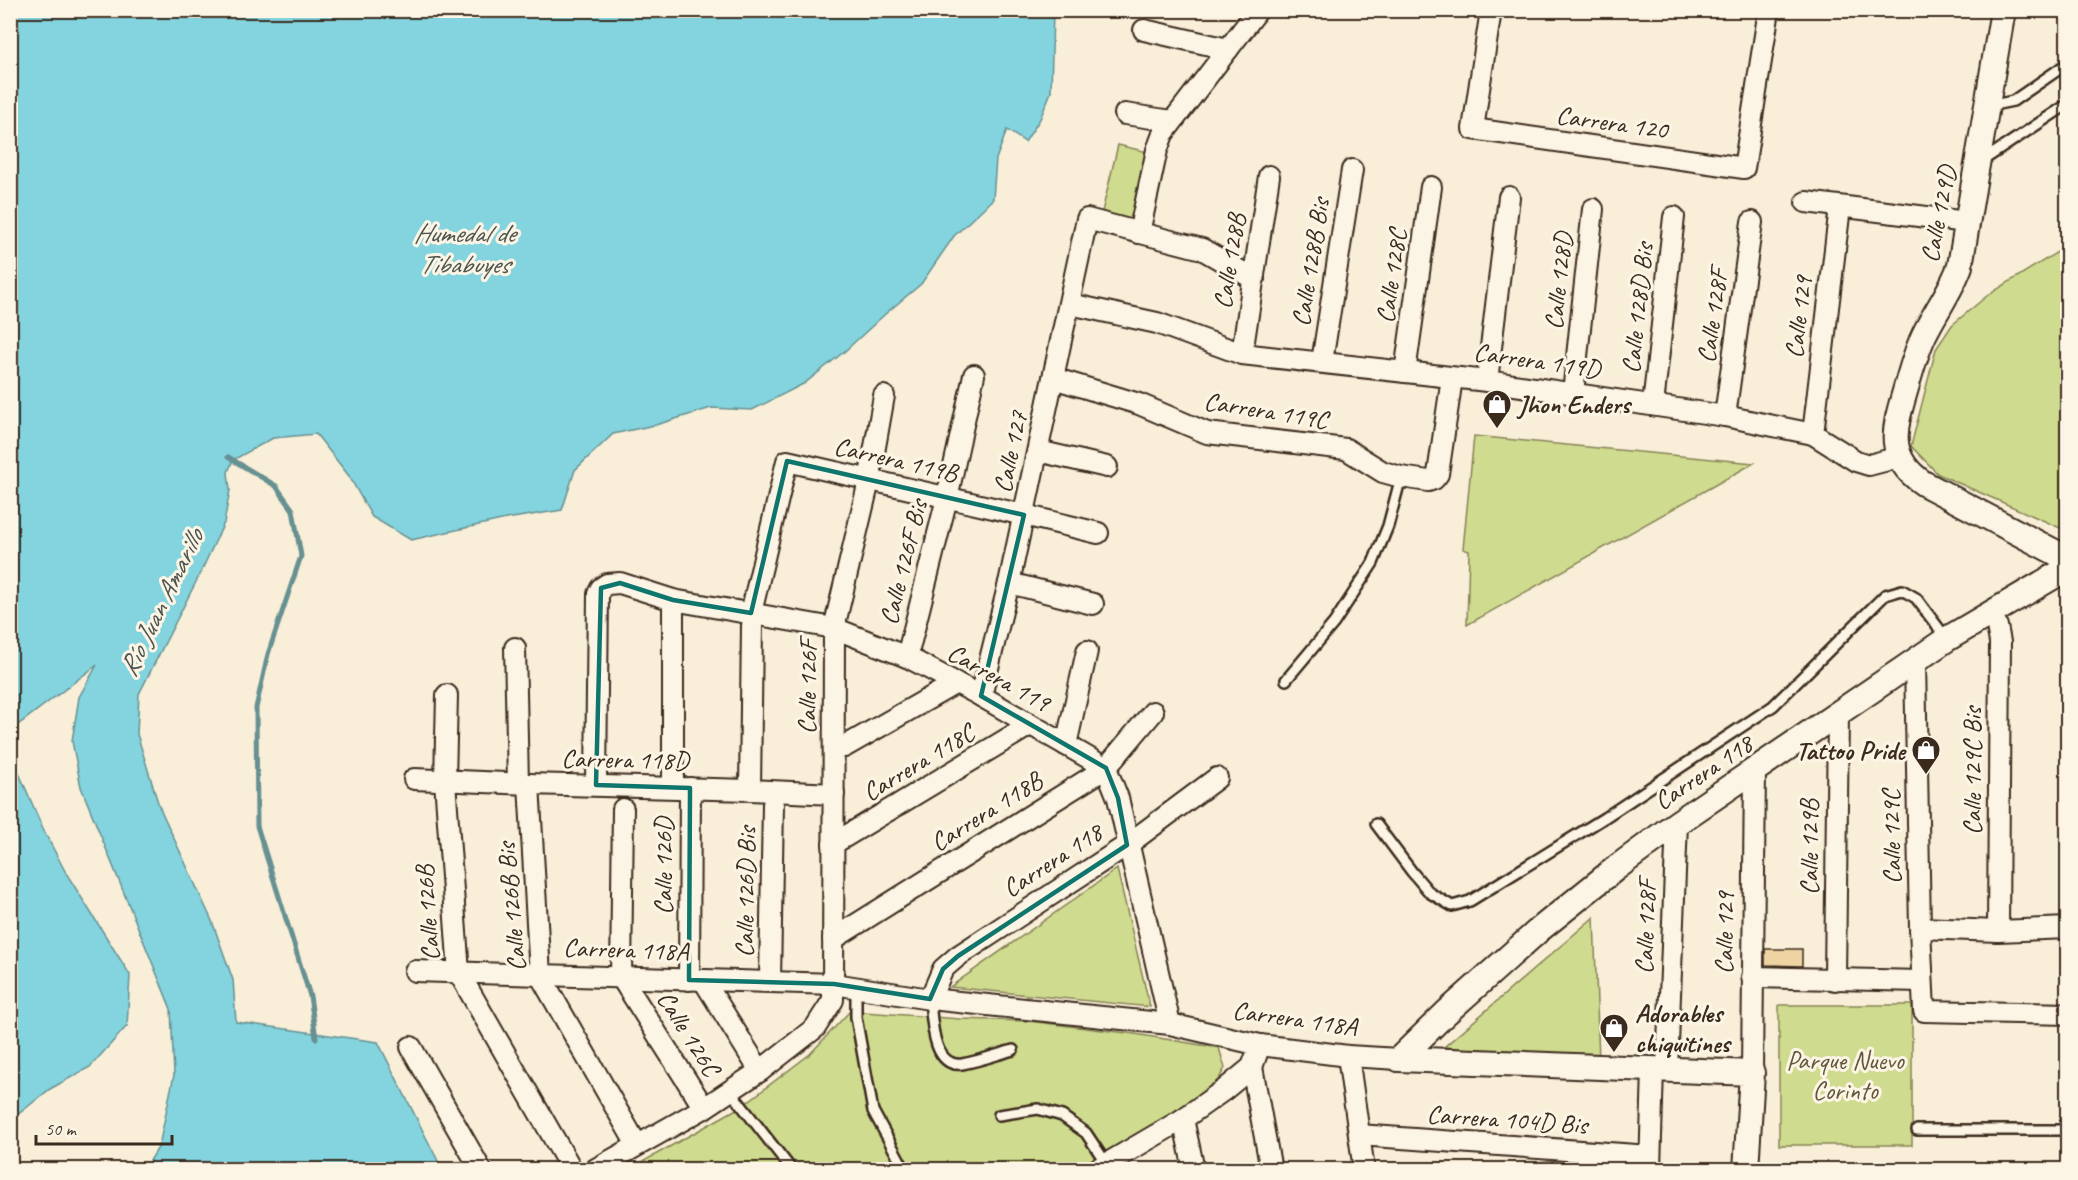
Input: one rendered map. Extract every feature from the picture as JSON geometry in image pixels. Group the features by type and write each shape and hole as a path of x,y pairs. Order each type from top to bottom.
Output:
{"street":[{"path":"1254,279 1202,249 1139,233 1157,150 1163,135 1258,10"},
{"name":"Carrera 120","path":"1491,10 1473,129 1744,168 1769,10"},
{"name":"Calle 129D","path":"1898,454 1894,441 1895,426 1916,355 1924,334 1957,275 2003,10"},
{"path":"1144,30 1228,49"},
{"path":"1125,114 1172,121"},
{"name":"Calle 128B Bis","path":"1322,362 1352,170"},
{"name":"Calle 128B","path":"1242,354 1269,176"},
{"name":"Calle 128C","path":"1404,372 1431,187"},
{"path":"1487,381 1509,197"},
{"path":"1806,202 1967,222"},
{"name":"Calle 129","path":"1813,434 1840,207"},
{"name":"Calle 128D","path":"1573,393 1593,209"},
{"name":"Calle 128D Bis","path":"1653,405 1674,217"},
{"name":"Calle 127","path":"981,696 1009,583 1087,219 1139,233"},
{"name":"Calle 128F","path":"1725,416 1752,222"},
{"name":"Carrera 119D","path":"1070,304 1157,323 1242,354 1487,381 1725,416 1813,434 1856,461 1869,465 1888,460 1898,454"},
{"name":"Calle 126F Bis","path":"907,657 947,498 974,375"},
{"name":"Carrera 119C","path":"1053,378 1139,404 1207,433 1346,449 1383,472 1428,481 1434,479 1438,474 1452,378"},
{"name":"Calle 126F","path":"834,984 834,628 869,481 884,396"},
{"path":"1038,451 1107,467"},
{"path":"1898,454 1904,466 1923,483 2067,558"},
{"name":"Carrera 119B","path":"787,461 1024,514 1098,533"},
{"name":"Calle 126D Bis","path":"750,790 752,619 787,461"},
{"name":"Carrera 118","path":"1399,1059 1446,1013 1539,930 1616,868 1677,823 1947,639 2067,568"},
{"name":"Carrera 119","path":"596,785 598,594 607,584 620,583 673,600 752,619 834,628 907,657 981,696 1106,768"},
{"path":"1009,583 1093,604"},
{"name":"Calle 126D","path":"673,600 682,787 697,980"},
{"name":"Calle 129C Bis","path":"1989,614 1997,626 2000,642 1998,931"},
{"name":"Calle 126B Bis","path":"515,648 523,784 540,975 637,1145"},
{"path":"1066,745 1087,651"},
{"name":"Calle 129C","path":"1915,661 1921,981 1924,1011 2067,1014"},
{"path":"844,747 956,683"},
{"name":"Calle 126B","path":"447,695 445,781 459,973 572,1170"},
{"name":"Carrera 118B","path":"833,939 1106,768 1153,712"},
{"name":"Calle 129B","path":"1836,980 1838,714"},
{"name":"Carrera 118C","path":"833,844 1030,725"},
{"path":"1106,768 1118,798 1170,1024"},
{"name":"Calle 129","path":"1746,1170 1752,1073 1755,770"},
{"name":"Carrera 118D","path":"414,778 523,784 682,787 834,794"},
{"name":"Carrera 118","path":"930,999 943,969 958,956 1127,845 1217,778"},
{"name":"Calle 126D Bis","path":"770,981 773,804"},
{"path":"621,976 622,809"},
{"name":"Calle 128F","path":"1650,1163 1660,1069 1677,823"},
{"path":"1920,928 1998,931 2067,928"},
{"name":"Carrera 118A","path":"415,971 834,984 930,999 1170,1024 1260,1046 1348,1056 1752,1073"},
{"name":"Calle 126C","path":"621,976 704,1108"},
{"path":"1752,977 1921,981"},
{"path":"697,980 760,1071"},
{"path":"594,1170 731,1092 760,1071 815,1028 833,1000 834,984"},
{"path":"1260,1046 1252,1067 1271,1170"},
{"path":"411,1047 481,1170"},
{"path":"1348,1056 1364,1170"},
{"path":"1110,1165 1183,1119 1252,1067"},
{"path":"1183,1119 1194,1170"},
{"name":"Carrera 104D Bis","path":"1359,1135 1650,1163"}],"lane":[{"path":"1987,106 2013,101 2067,63"},
{"path":"1977,164 2067,104"},
{"path":"1286,680 1334,623 1373,563 1388,526 1401,477"},
{"path":"1376,824 1431,894 1452,906 1470,901 1604,818 1773,706 1885,595 1902,591 1916,598 1947,639"},
{"path":"856,988 856,1017 873,1111 904,1170"},
{"path":"930,999 937,1047 946,1060 960,1065 1013,1050"},
{"path":"731,1092 792,1170"},
{"path":"999,1115 1038,1109 1062,1116 1086,1133 1110,1165"},
{"path":"1917,1130 2067,1130"}],"highlighted area":[{"path":"787,461 1024,515 981,696 1106,768 1118,798 1127,845 958,956 943,969 930,999 834,984 689,980 690,788 596,785 601,588 620,583 673,600 751,613"}],"green space":[{"path":"1118,145 1152,153 1135,225 1101,216"},
{"path":"2067,246 2068,531 1938,474 1911,446 1936,349 1952,325 1988,295"},
{"path":"1474,436 1754,463 1467,625 1469,551 1463,549"},
{"path":"1117,869 1150,1007 950,987"},
{"path":"1594,917 1599,1061 1444,1047"},
{"name":"Parque Nuevo Corinto","path":"1779,1005 1912,1005 1912,1145 1779,1145"},
{"path":"850,1011 960,1019 1028,1021 1135,1034 1219,1048 1225,1068 1217,1082 1178,1110 1075,1169 628,1170 742,1106 810,1054"}],"water":[{"name":"Humedal de Tibabuyes","path":"11,10 1053,11 1051,92 1040,119 1025,142 1007,130 996,159 993,199 954,236 921,284 805,383 752,410 711,408 659,424 613,434 575,470 562,510 506,519 411,540 372,517 349,476 316,434 273,438 233,460 228,472 230,490 224,523 139,694 137,734 159,806 212,921 233,980 236,1022 378,1042 442,1169 145,1169 159,1146 174,1075 171,1009 81,787 72,741 79,697 97,665 18,725 16,766 43,829 66,873 130,975 127,1026 90,1067 50,1089 11,1120"}],"building":[{"path":"1765,949 1802,949 1802,966 1765,965"}],"waterway":[{"path":"228,457 276,486 293,510 301,556 268,654 256,708 257,826 310,996 316,1038"}],"place":[{"name":"Jhon Enders","path":"1497,430"},
{"name":"Tattoo Pride","path":"1926,776"},
{"name":"Adorables chiquitines","path":"1614,1054"}],"water label":[{"name":"Río Juan Amarillo","path":"161,603"}]}
